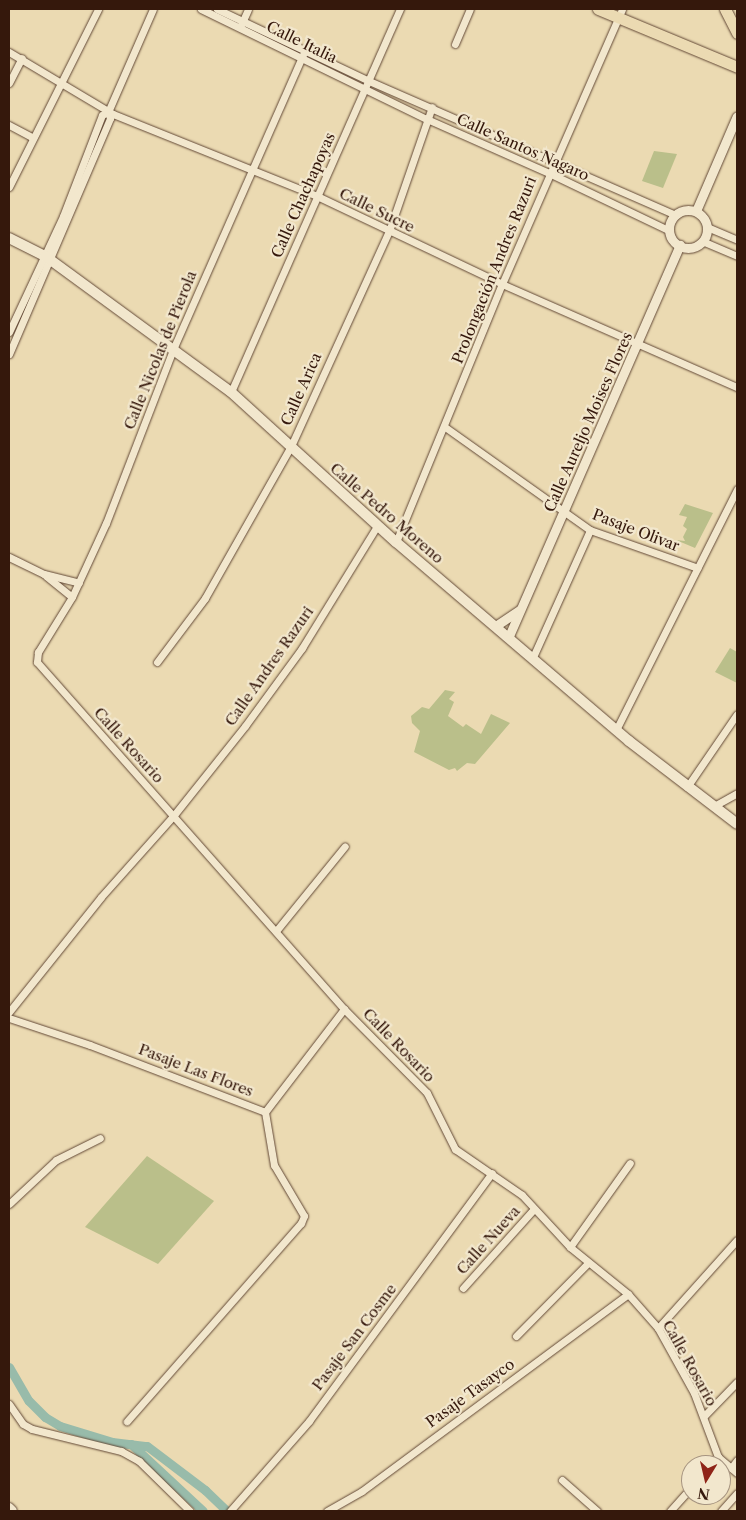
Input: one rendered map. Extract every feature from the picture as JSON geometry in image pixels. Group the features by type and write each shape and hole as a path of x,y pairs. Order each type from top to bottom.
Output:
{"main road":[{"path":"598,9 620,13 737,67"},
{"path":"725,9 737,33"},
{"name":"Calle Pedro Moreno","path":"9,238 48,258 174,347 231,392 377,526 497,625 616,730 737,824"},
{"path":"9,1508 12,1511"}],"street":[{"path":"9,187 98,9"},
{"path":"9,354 48,258 102,115 108,112 153,9"},
{"name":"Calle Italia","path":"200,9 241,24 303,54 365,89"},
{"name":"Calle Italia","path":"217,9 241,24"},
{"path":"241,24 248,9"},
{"name":"Calle Chachapoyas","path":"231,392 400,9"},
{"path":"455,44 470,9"},
{"name":"Prolongación Andres Razuri","path":"396,542 445,427 502,284 620,13"},
{"name":"Calle Sucre","path":"9,52 22,58 108,112 317,196 502,284 638,341 737,387"},
{"name":"Calle Italia","path":"303,54 369,80"},
{"name":"Calle Nicolas de Pierola","path":"36,658 72,597 106,523 174,347 303,54"},
{"path":"9,83 22,58"},
{"name":"Calle Santos Nagaro","path":"369,80 556,160 676,215"},
{"name":"Calle Santos Nagaro","path":"365,89 427,120 550,173 670,231"},
{"name":"Calle Arica","path":"157,662 205,598 290,446 389,231 432,108"},
{"path":"696,211 737,116"},
{"path":"9,124 33,138"},
{"path":"687,210 696,211 703,217 707,227 702,241 693,247 680,245 670,231 676,215 687,210"},
{"path":"707,227 737,240"},
{"path":"702,241 737,256"},
{"name":"Calle Aureljo Moises Flores","path":"509,636 519,609 564,512 680,245"},
{"path":"9,332 48,258"},
{"name":"Pasaje Olivar","path":"445,427 590,530 698,568"},
{"path":"616,730 737,490"},
{"name":"Calle Andres Razuri","path":"9,1012 100,897 174,815 246,726 302,648 377,526"},
{"path":"533,657 590,530"},
{"path":"9,557 44,574 79,583"},
{"path":"44,574 72,597"},
{"path":"497,625 519,609"},
{"name":"Calle Rosario","path":"36,658 344,1009 427,1093 455,1149 522,1195 533,1210 570,1247 628,1294 658,1328 704,1416 717,1455"},
{"path":"687,786 737,714"},
{"path":"714,806 737,793"},
{"path":"276,931 344,846"},
{"path":"265,1112 344,1009"},
{"name":"Pasaje Las Flores","path":"9,1018 90,1045 265,1112 274,1166 304,1216 301,1223 127,1421"},
{"path":"9,1204 56,1160 100,1138"},
{"path":"570,1247 630,1163"},
{"name":"Pasaje San Cosme","path":"231,1510 309,1421 492,1173"},
{"name":"Calle Nueva","path":"463,1288 533,1210"},
{"path":"658,1328 737,1240"},
{"path":"516,1336 588,1263"},
{"name":"Pasaje Tasayco","path":"327,1511 362,1491 628,1294"},
{"path":"704,1416 737,1382"},
{"path":"9,1404 23,1424 32,1429 90,1442 133,1458 190,1511"},
{"path":"737,1460 731,1468 737,1473"},
{"path":"562,1480 597,1511"},
{"path":"721,1511 737,1492"},
{"path":"670,1511 681,1499"}],"green space":[{"path":"654,151 677,154 663,188 642,181"},
{"path":"685,504 713,513 695,548 676,540 685,541 683,537 687,529 683,526 687,517 679,515"},
{"path":"730,648 737,652 737,683 715,672"},
{"path":"445,690 455,692 449,699 454,702 448,716 463,727 466,724 481,734 491,714 510,723 475,764 467,763 457,771 455,768 449,770 414,752 420,731 412,723 411,716 422,707 429,709"},
{"path":"147,1156 214,1201 158,1264 85,1227"}],"waterway":[{"path":"9,1367 29,1401 45,1417 60,1426 112,1442 147,1446 205,1490 227,1511"},
{"path":"131,1444 203,1511"}]}
